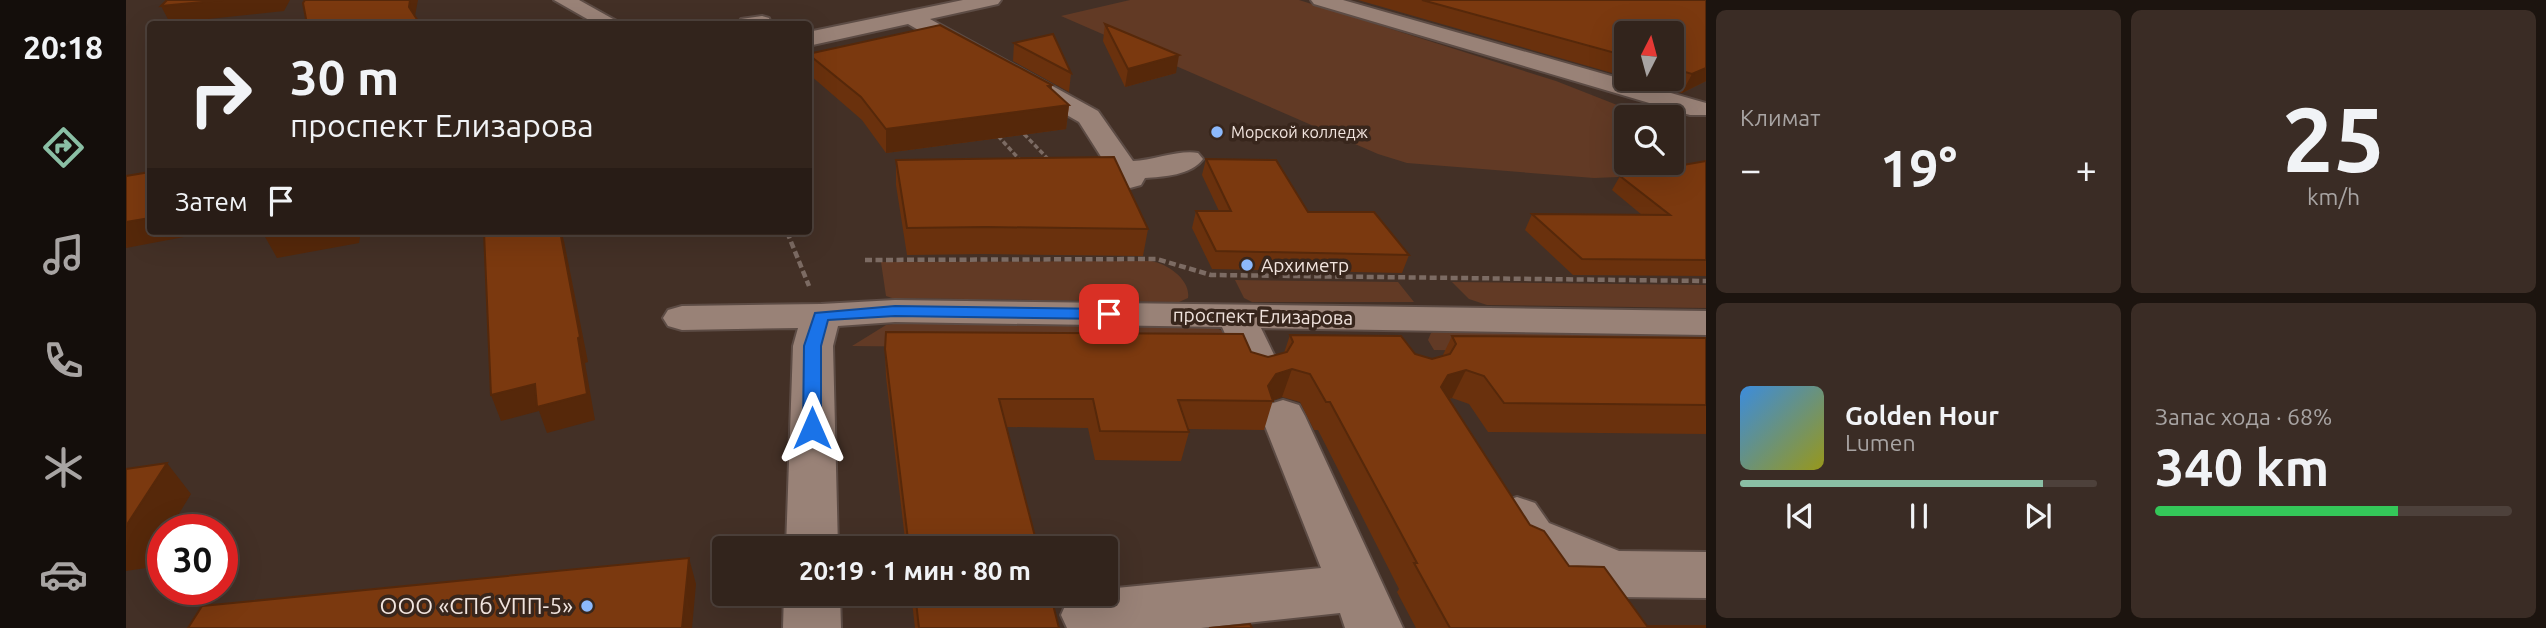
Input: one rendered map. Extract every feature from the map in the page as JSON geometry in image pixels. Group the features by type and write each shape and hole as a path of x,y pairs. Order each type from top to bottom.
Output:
{"street":[{"path":"564,0 605,21"},
{"path":"812,38 991,0"},
{"path":"1321,0 1699,109"},
{"path":"859,6 887,22"},
{"path":"911,17 1072,104 1089,117 1127,175 1164,168 1188,159"},
{"name":"проспект Елизарова","path":"682,318 821,316 895,311 1706,323"},
{"path":"812,536 813,346 821,316"},
{"path":"1236,316 1260,369"},
{"path":"1382,318 1409,357"},
{"path":"1089,615 1366,608 1283,416"},
{"path":"1493,477 1531,538 1617,574 1706,575"},
{"path":"812,606 812,628"}],"path":[{"path":"992,130 1028,169"},
{"path":"1024,134 1048,160 1058,166"},
{"path":"789,235 821,316"},
{"path":"865,260 1157,259 1211,275 1706,281"}],"shaded area":[{"path":"1130,0 1299,0 1556,81 1617,105 1614,105 1614,175 1624,175 1594,178 1407,163 1378,154 1061,16"},
{"path":"1151,261 1164,266 1182,279 1188,291 1188,298 1179,302 892,298 886,296 881,262"},
{"path":"1235,280 1398,282 1414,302 1252,302 1244,298"},
{"path":"1452,282 1706,285 1706,308 1487,305 1469,299"},
{"path":"907,322 1207,326 1226,333 1237,350 852,346 886,325"},
{"path":"1441,329 1706,333 1706,354 1434,350 1428,340 1431,333"}],"building":[{"path":"167,0 223,0 161,6"},
{"path":"305,0 410,0 409,7 418,21 306,21 303,3"},
{"path":"1422,0 1706,0 1706,68 1692,74 1684,72 1684,21 1614,21 1614,53"},
{"path":"1105,24 1179,55 1128,69"},
{"path":"940,25 1052,85 1048,86 1069,105 886,129 861,97 812,57 812,53"},
{"path":"1053,34 1071,73 1014,43"},
{"path":"1114,157 1148,229 907,228 896,160"},
{"path":"1206,159 1276,160 1308,212 1374,212 1409,255 1216,251 1196,211 1231,211"},
{"path":"1706,161 1706,260 1582,259 1532,214 1670,215 1620,176 1684,175 1684,165"},
{"path":"147,172 147,218 126,222 126,176"},
{"path":"484,235 561,235 580,337 578,338 587,394 537,407 535,384 491,395"},
{"path":"886,332 1243,334 1251,352 1268,357 1287,352 1293,342 1290,335 1401,336 1415,354 1432,359 1450,354 1456,344 1452,336 1706,338 1706,405 1504,403 1484,376 1466,370 1448,375 1441,387 1530,525 1544,531 1569,566 1604,567 1647,626 1706,628 1450,628 1330,402 1326,402 1310,374 1292,369 1276,374 1268,386 1273,401 1178,400 1189,432 1100,431 1093,399 999,399 1035,536 908,536 885,349"},
{"path":"167,463 126,526 126,469"},
{"path":"689,558 682,628 188,628 202,606 238,605 238,602"},
{"path":"916,606 1053,606 1059,628 919,628"},
{"path":"1250,624 1252,628 1209,628"}],"place":[{"name":"Морской колледж","path":"1217,132"},
{"name":"Архиметр","path":"1247,265"},
{"name":"ООО «СПб УПП-5»","path":"587,606"}],"route":[{"path":"812,428 813,346 821,316 895,311 1109,314"}]}
